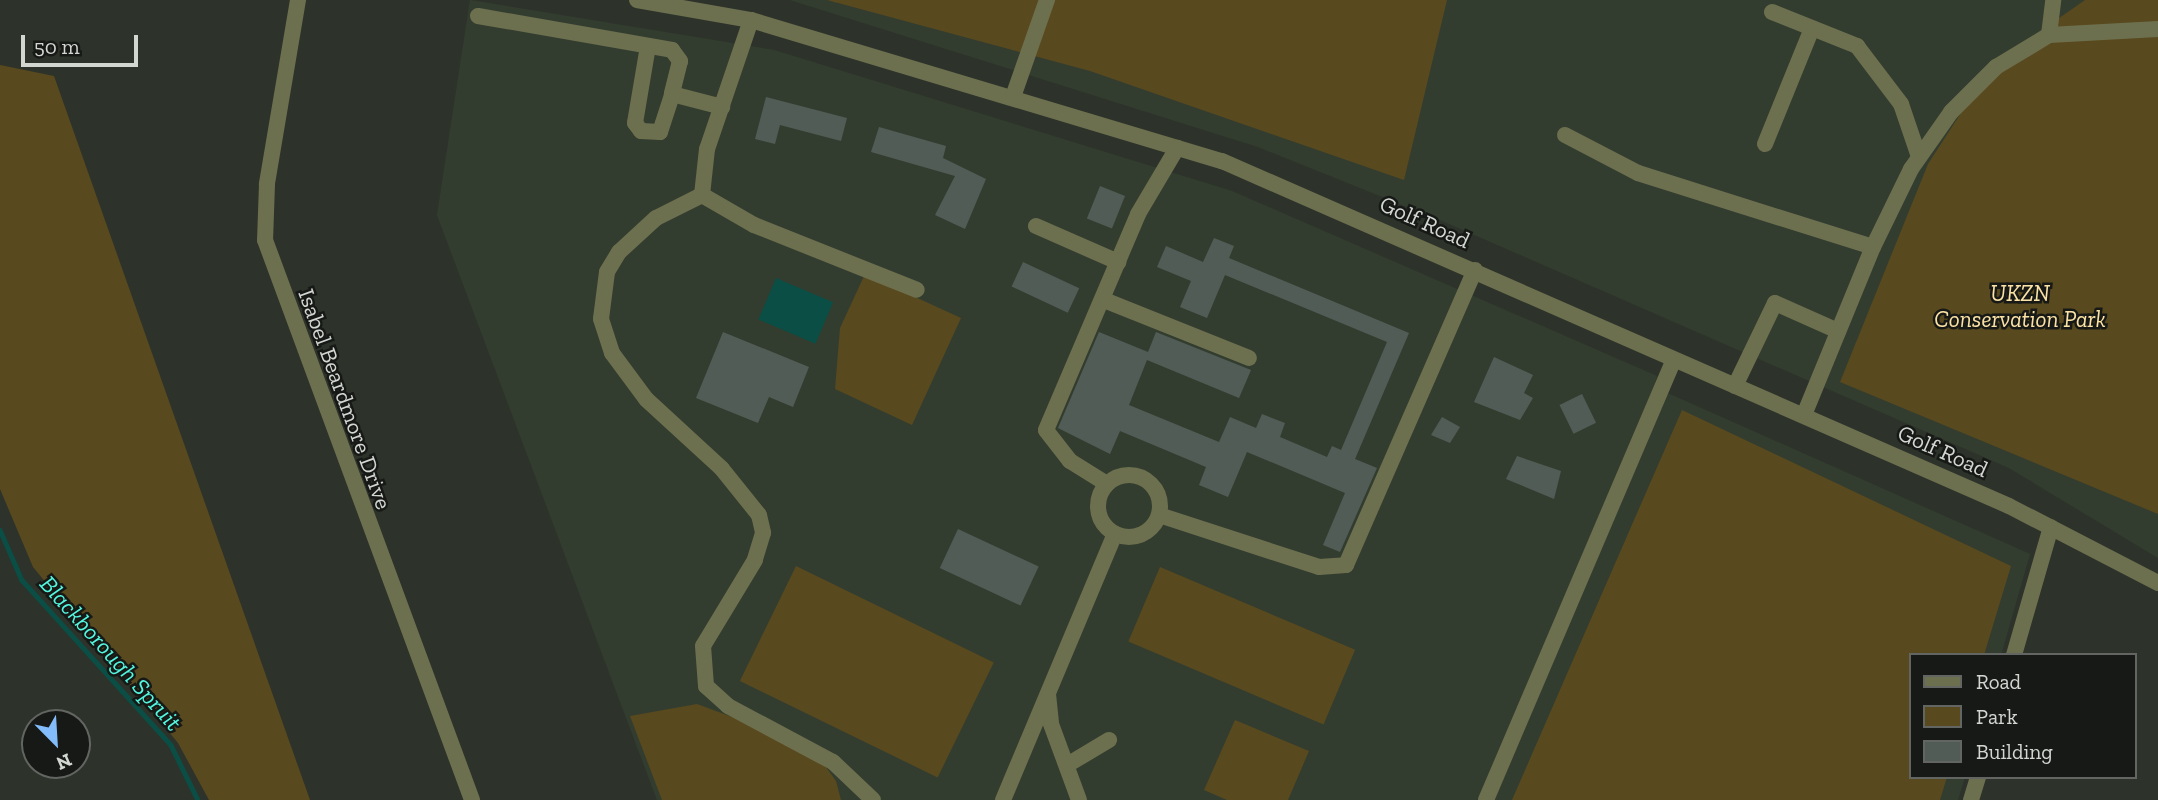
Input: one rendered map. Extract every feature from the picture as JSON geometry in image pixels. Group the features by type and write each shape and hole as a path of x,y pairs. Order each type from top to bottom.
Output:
{"street":[{"name":"Isabel Beardmore Drive","path":"298,0 267,184 265,240 472,800"},
{"name":"Golf Road","path":"637,0 751,20 1014,94 1303,193 2051,527 2158,583"},
{"path":"1014,94 1047,0"},
{"path":"2049,35 2053,0"},
{"path":"1772,12 1857,46 1901,104 1919,157"},
{"path":"478,16 648,46 678,54 672,94 660,132 641,131 635,123 648,46"},
{"path":"702,195 701,173 751,20"},
{"path":"1765,144 1812,29"},
{"path":"1804,415 1872,247 1919,157 1971,90 2027,44 2049,35 2158,29"},
{"path":"672,94 722,107"},
{"path":"1565,135 1638,173 1872,247"},
{"path":"1107,484 1070,461 1046,430 1104,300 1118,262 1177,148"},
{"path":"702,195 754,225 918,290"},
{"path":"702,195 656,218 620,251 607,272 601,319 612,353 646,399 722,469 759,515 763,533 755,560 703,646 706,686 728,706 833,762 873,800"},
{"path":"1037,226 1118,262"},
{"path":"1159,515 1320,567 1346,565 1475,270"},
{"path":"1104,300 1250,358"},
{"path":"1735,386 1775,303 1838,331"},
{"path":"1486,800 1674,360"},
{"path":"1125,475 1145,480 1158,495 1159,515 1146,533 1115,534 1098,511 1107,484 1125,475"},
{"path":"2015,653 2051,527"},
{"path":"1003,800 1115,534"},
{"path":"1048,688 1051,724 1079,800"},
{"path":"1067,765 1109,740"},
{"path":"1971,800 1977,779"}],"shaded area":[{"path":"470,0 774,50 1232,191 1657,376 1654,387 2030,554 2002,653 1910,653 1910,779 1964,779 1958,800 657,800 437,215"},
{"path":"790,0 2158,0 2158,558 2009,468 1447,223 1258,147"}],"green space":[{"path":"827,0 1447,0 1404,180 1090,71"},
{"name":"UKZN Conservation Park","path":"2085,0 2158,0 2158,514 1840,382 1928,164 1992,65"},
{"path":"0,65 54,76 310,800 209,800 178,743 33,567 0,489"},
{"path":"865,274 961,318 912,425 835,389 840,328"},
{"path":"1682,410 2011,566 1985,653 1910,653 1910,779 1946,779 1940,800 1512,800"},
{"path":"796,566 994,662 938,777 740,681"},
{"path":"1160,567 1355,650 1323,724 1128,642"},
{"path":"697,704 811,746 836,781 841,800 662,800 630,716"},
{"path":"1235,720 1309,751 1288,800 1227,800 1204,790"}],"water":[{"path":"776,278 833,302 815,344 758,319"}],"building":[{"path":"766,97 847,118 841,141 780,125 775,144 755,139"},
{"path":"879,127 946,146 943,158 986,179 965,229 935,215 955,176 871,152"},
{"path":"1100,186 1125,196 1112,229 1087,218"},
{"path":"1214,238 1234,246 1229,258 1409,333 1355,459 1377,468 1340,552 1323,545 1345,493 1247,452 1228,497 1199,485 1206,467 1120,431 1110,454 1058,428 1099,332 1148,352 1156,332 1251,370 1239,398 1147,360 1129,405 1219,442 1230,417 1256,428 1262,414 1285,423 1280,437 1327,457 1332,446 1341,450 1387,342 1225,275 1207,318 1180,307 1191,281 1157,267 1166,246 1203,262"},
{"path":"1023,262 1079,288 1068,313 1012,286"},
{"path":"723,332 809,367 793,407 769,397 758,423 696,398"},
{"path":"1494,357 1533,375 1524,393 1533,398 1520,420 1474,402"},
{"path":"1582,394 1596,423 1574,434 1560,405"},
{"path":"1442,417 1460,427 1450,443 1431,435"},
{"path":"1517,456 1561,471 1554,499 1506,479"},
{"path":"958,529 1039,567 1020,606 940,568"}],"waterway":[{"name":"Blackborough Spruit","path":"0,530 22,580 171,745 198,800"}]}
